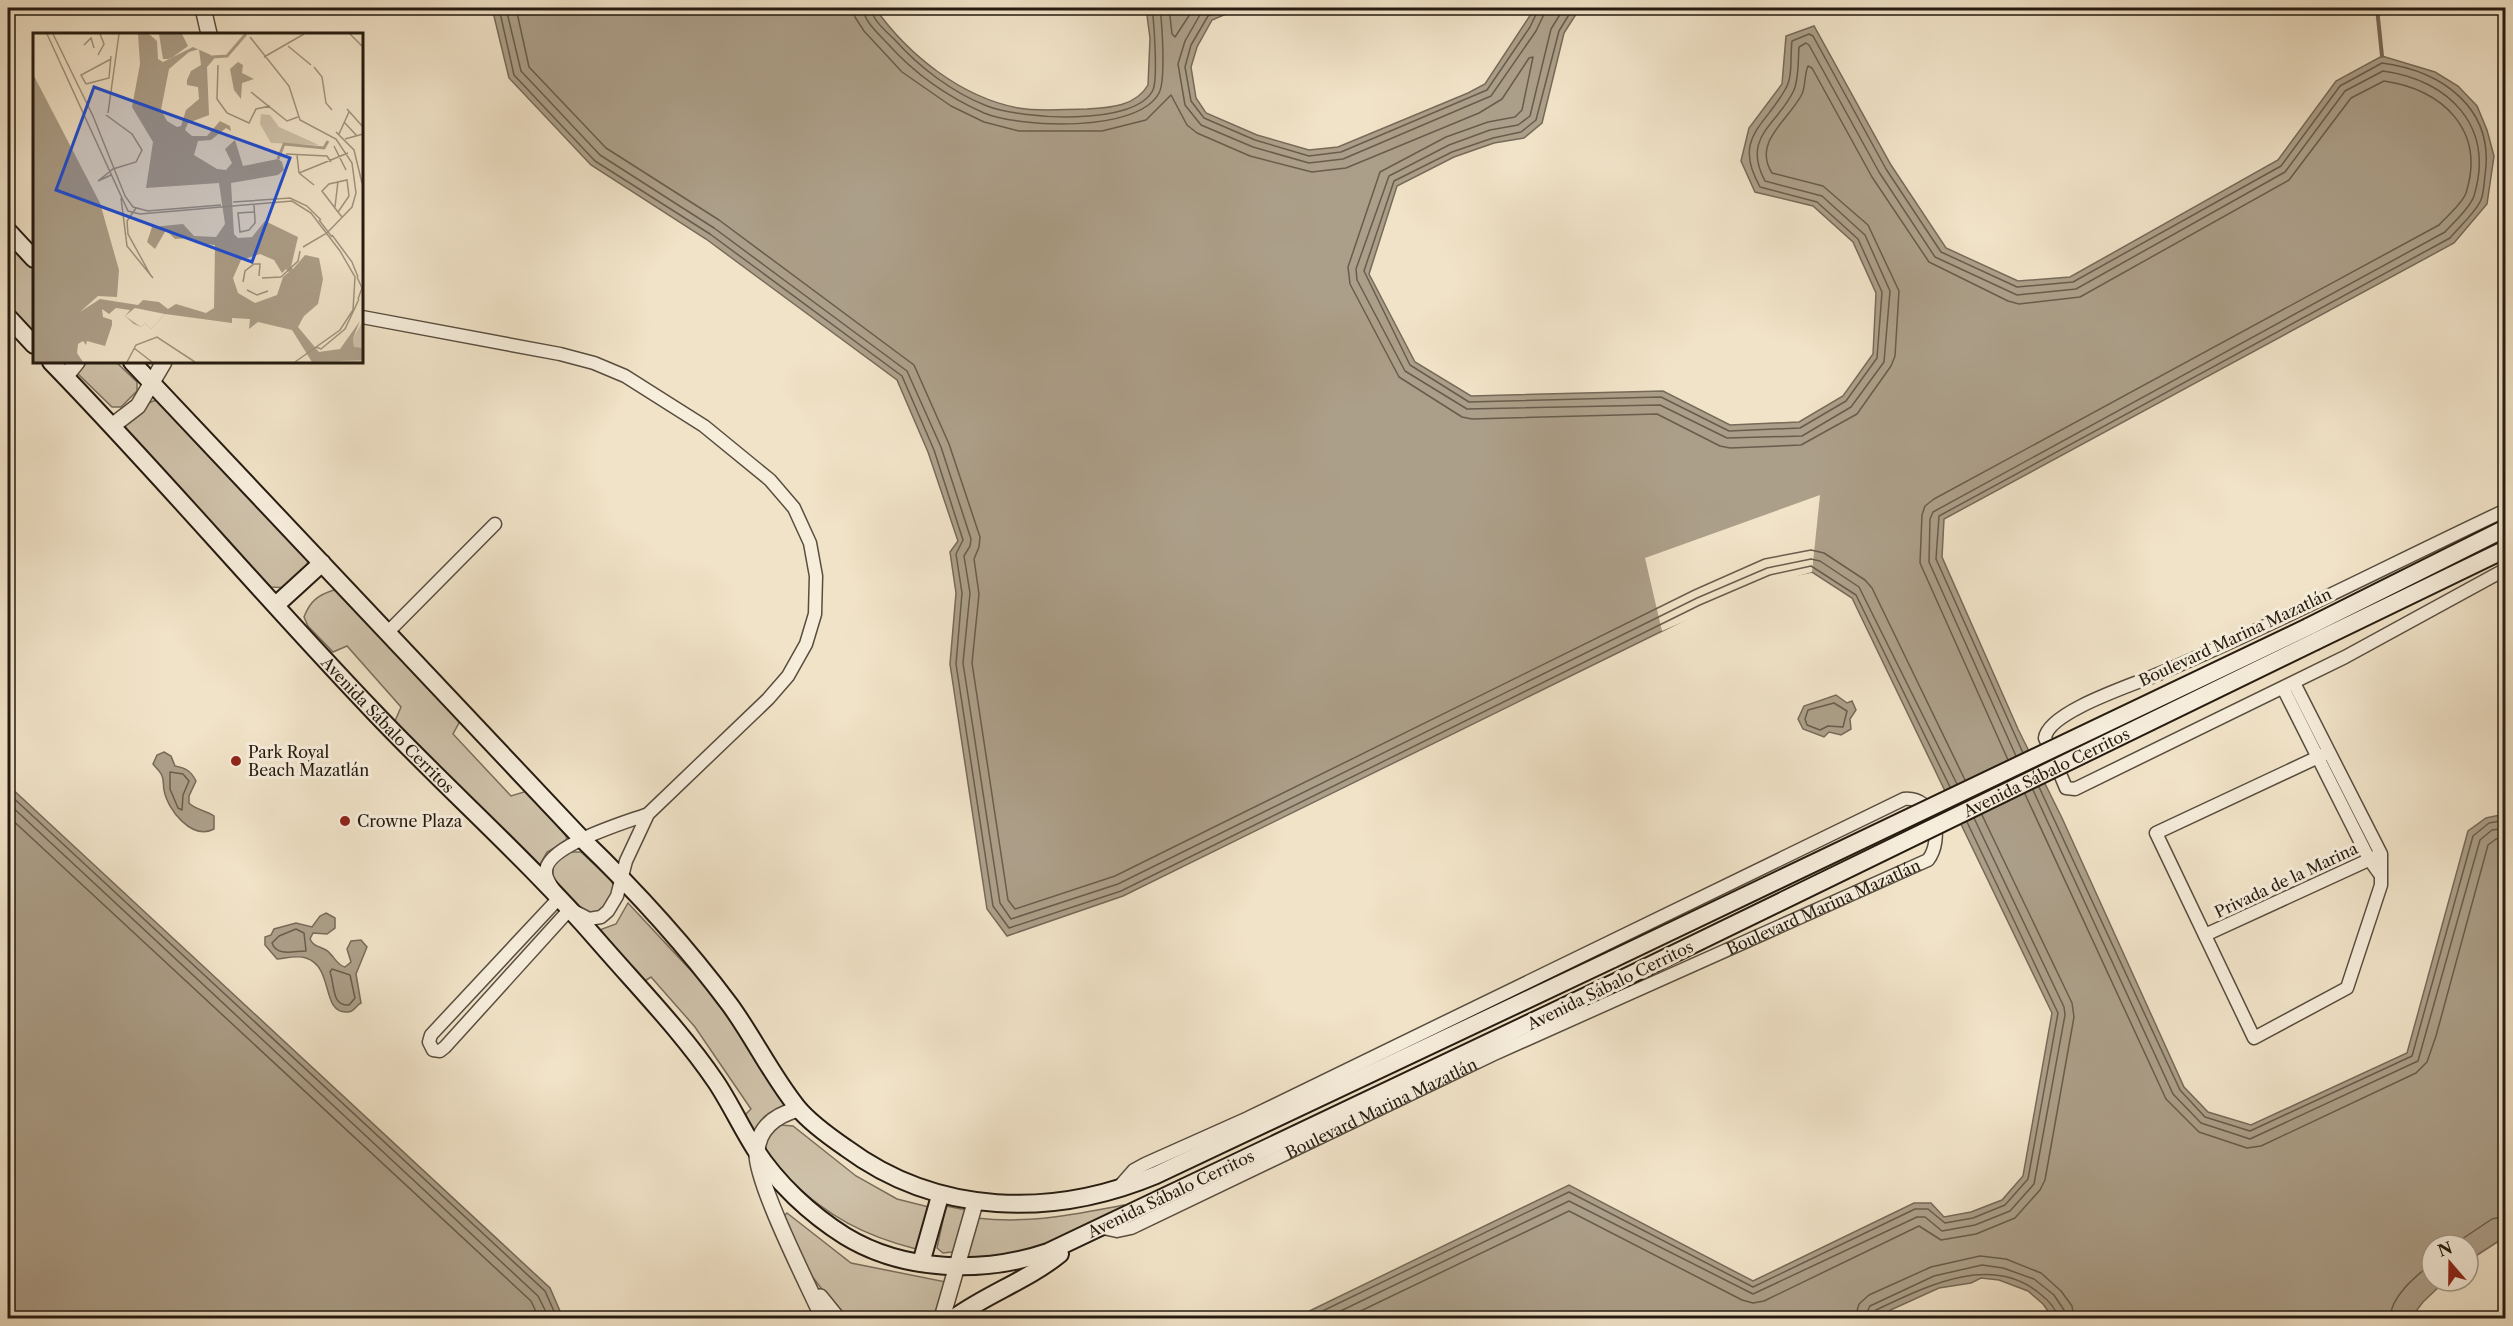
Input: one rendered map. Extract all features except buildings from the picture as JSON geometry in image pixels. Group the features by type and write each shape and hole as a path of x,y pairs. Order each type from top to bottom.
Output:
{"main road":[{"path":"8,231 33,258"},
{"path":"8,317 33,344"},
{"name":"Avenida Sábalo Cerritos","path":"52,363 374,712 564,903 681,1036 716,1083 756,1152 794,1196 842,1234 876,1252 921,1263 958,1266 1033,1257 1103,1228 1469,1060 1622,979 2312,634"},
{"name":"Avenida Sábalo Cerritos","path":"133,363 582,839 622,877 730,1005 798,1108 830,1137 882,1172 940,1196 975,1203 1035,1204 1115,1191 1177,1165 1449,1028 1613,959 2312,634"},
{"name":"Boulevard Marina Mazatlán","path":"2312,634 2505,528"},
{"path":"2312,634 2505,549"},
{"path":"276,605 322,563"},
{"path":"921,1263 940,1196"},
{"path":"954,1318 983,1298 1036,1271 1076,1240"}],"street":[{"path":"203,8 209,33"},
{"path":"363,317 560,354 594,363 625,376 669,402 734,448 783,492 797,513 810,543 816,576 815,614 802,652 788,676 768,699 648,814 582,839 555,854 547,867 546,874 564,903 589,919 605,915 614,903 622,877 648,814"},
{"path":"65,376 76,363"},
{"path":"112,426 138,406 163,363"},
{"name":"Boulevard Marina Mazatlán","path":"2505,510 2160,673 2088,703 2052,723 2046,730 2045,738 2066,788 2075,789 2288,685 2505,569"},
{"path":"388,632 495,524"},
{"path":"2288,685 2323,754 2381,854 2380,885 2347,988 2254,1038 2156,833 2323,754"},
{"path":"2323,754 2369,860 2379,873"},
{"name":"Boulevard Marina Mazatlán","path":"1449,1028 1904,799 1914,798 1927,807 1937,837 1928,860 1469,1060"},
{"name":"Privada de la Marina","path":"2205,935 2381,854"},
{"path":"564,903 445,1047 440,1051 433,1050 429,1042 431,1035 564,903"},
{"path":"756,1152 764,1130 772,1119 798,1108"},
{"name":"Avenida Sábalo Cerritos","path":"756,1152 767,1191 823,1318"},
{"path":"942,1318 975,1203"},
{"path":"800,1267 837,1318"}],"shaded area":[{"path":"8,237 33,265 33,333 8,306"},
{"path":"79,363 117,363 137,382 137,391 121,407 112,407 75,371"},
{"path":"157,400 308,560 307,566 289,588 271,587 124,430 129,420 138,411"},
{"path":"334,590 345,598 460,721 453,734 511,796 527,791 566,836 567,841 547,852 538,868 395,721 401,707 347,646 333,652 308,626 304,617 309,607 323,594"},
{"path":"565,852 581,852 612,881 614,890 608,908 594,914 583,911 553,879 553,866"},
{"path":"628,903 696,976 739,1029 786,1108 766,1116 754,1135 745,1115 751,1109 695,1027 651,977 640,984 594,932 616,924"},
{"path":"781,1125 793,1126 856,1176 897,1199 929,1207 916,1249 879,1238 848,1223 789,1180 772,1163 765,1149 770,1130"},
{"path":"1124,1205 1126,1209 1039,1250 967,1260 976,1218 1033,1219"},
{"path":"946,1206 966,1210 957,1245 952,1252 943,1253 937,1248"},
{"path":"787,1213 851,1263 946,1282 935,1318 844,1318 808,1271 783,1217"}],"water":[{"path":"492,8 875,8 903,42 920,57 956,84 976,94 1026,109 1113,107 1137,97 1148,85 1150,38 1146,8 1240,8 1212,20 1197,47 1191,67 1196,98 1206,113 1257,135 1309,150 1338,147 1468,93 1485,84 1535,8 1580,8 1564,33 1542,123 1524,138 1494,143 1454,157 1397,186 1369,274 1415,362 1471,396 1663,391 1730,425 1799,422 1843,396 1873,354 1876,293 1853,242 1813,206 1755,192 1741,161 1749,128 1782,84 1786,36 1814,26 1891,165 1946,248 2018,281 2070,277 2278,160 2336,81 2382,56 2435,72 2458,86 2477,106 2494,156 2487,204 2454,243 1944,519 1942,557 2018,729 2062,818 2184,1087 2208,1112 2251,1125 2407,1053 2468,831 2486,818 2505,814 2505,1237 2480,1253 2480,1233 2420,1233 2420,1293 2432,1293 2411,1318 2053,1318 2043,1304 2028,1291 1999,1280 1981,1278 1971,1283 1939,1288 1873,1318 1706,1316 1295,1318 1569,1185 1753,1281 1914,1203 1931,1203 1944,1217 1971,1212 2002,1200 2023,1176 2052,1013 1852,598 1812,572 1772,580 1703,611 1123,896 1007,936 987,909 950,664 956,593 950,552 958,541 928,452 897,380 706,239 591,165 509,78"},
{"path":"1836,695 1847,703 1852,701 1856,710 1850,719 1851,729 1841,735 1829,732 1824,737 1803,729 1798,719 1804,706"},
{"path":"164,752 171,756 175,766 190,772 196,781 189,796 189,803 214,816 214,829 206,832 197,831 175,814 166,798 161,774 153,764 157,755"},
{"path":"8,785 550,1288 563,1318 8,1318"},
{"path":"326,913 335,918 335,928 327,934 313,933 310,939 313,944 326,950 345,967 351,962 347,949 351,941 361,940 367,947 356,974 361,1003 349,1012 338,1010 333,1005 321,970 315,963 299,957 277,959 265,945 265,937 271,935 274,929 296,923 312,927 320,916"}],"pier":[{"path":"1820,495 1812,572 1773,583 1662,631 1645,558"}],"waterway":[{"path":"2377,8 2382,56"}],"place":[{"name":"Park Royal Beach Mazatlán","path":"236,761"},
{"name":"Crowne Plaza","path":"345,821"}]}
